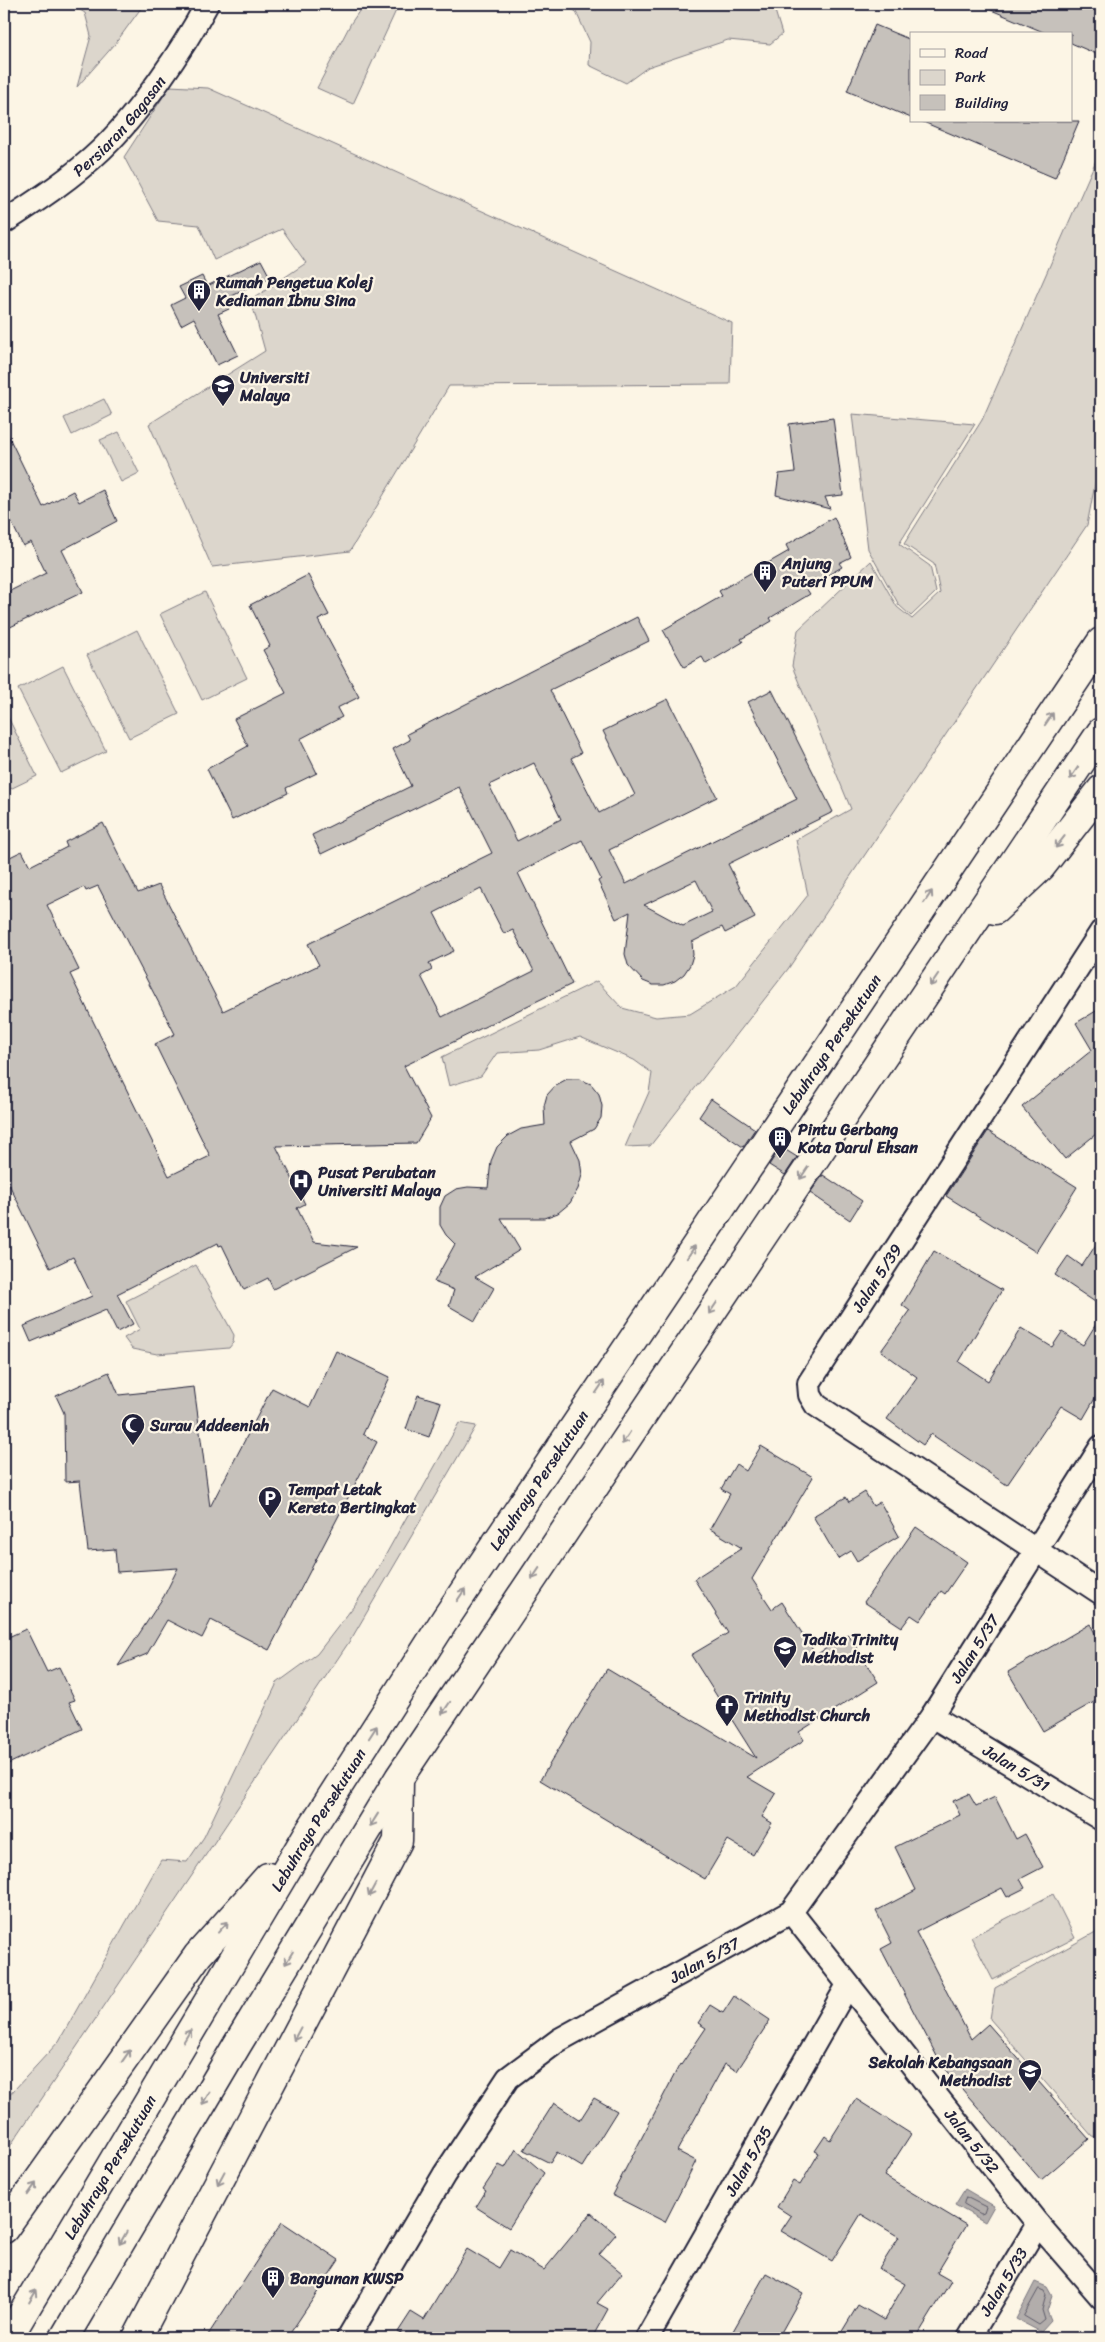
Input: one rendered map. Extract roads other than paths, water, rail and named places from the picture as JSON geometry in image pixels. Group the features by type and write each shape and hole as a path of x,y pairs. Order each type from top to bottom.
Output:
{"highway":[{"name":"Lebuhraya Persekutuan","path":"8,2338 309,1832 446,1618 1101,642"},
{"path":"64,2338 242,2037 399,1778 1101,732"},
{"path":"958,945 1041,867 1101,790"},
{"path":"137,2338 398,1841 399,1778"},
{"path":"4,2229 198,1955 309,1832"}],"street":[{"name":"Persiaran Gagasan","path":"4,222 67,178 102,148 145,98 193,30 207,4"},
{"name":"Jalan 5/39","path":"1036,1550 816,1405 810,1395 809,1383 1101,932"},
{"name":"Jalan 5/37","path":"348,2338 444,2175 508,2078 559,2040 791,1912 932,1716 1101,1447"},
{"path":"1036,1550 1101,1593"},
{"name":"Jalan 5/31","path":"932,1716 1101,1819"},
{"name":"Jalan 5/32","path":"791,1912 1038,2224 1101,2297"},
{"name":"Jalan 5/35","path":"647,2338 848,1985"},
{"name":"Jalan 5/33","path":"969,2338 1038,2224"}],"water":[{"path":"965,2189 994,2206 985,2222 955,2205"},
{"path":"1035,2282 1047,2287 1052,2296 1047,2311 1051,2321 1041,2332 1016,2319"}],"place":[{"name":"Rumah Pengetua Kolej Kediaman Ibnu Sina","path":"199,312"},
{"name":"Universiti Malaya","path":"223,407"},
{"name":"Anjung Puteri PPUM","path":"765,593"},
{"name":"Pintu Gerbang Kota Darul Ehsan","path":"780,1159"},
{"name":"Pusat Perubatan Universiti Malaya","path":"301,1202"},
{"name":"Surau Addeeniah","path":"133,1446"},
{"name":"Tempat Letak Kereta Bertingkat","path":"270,1519"},
{"name":"Tadika Trinity Methodist","path":"785,1669"},
{"name":"Trinity Methodist Church","path":"727,1727"},
{"name":"Sekolah Kebangsaan Methodist","path":"1030,2092"},
{"name":"Bangunan KWSP","path":"273,2299"}]}
